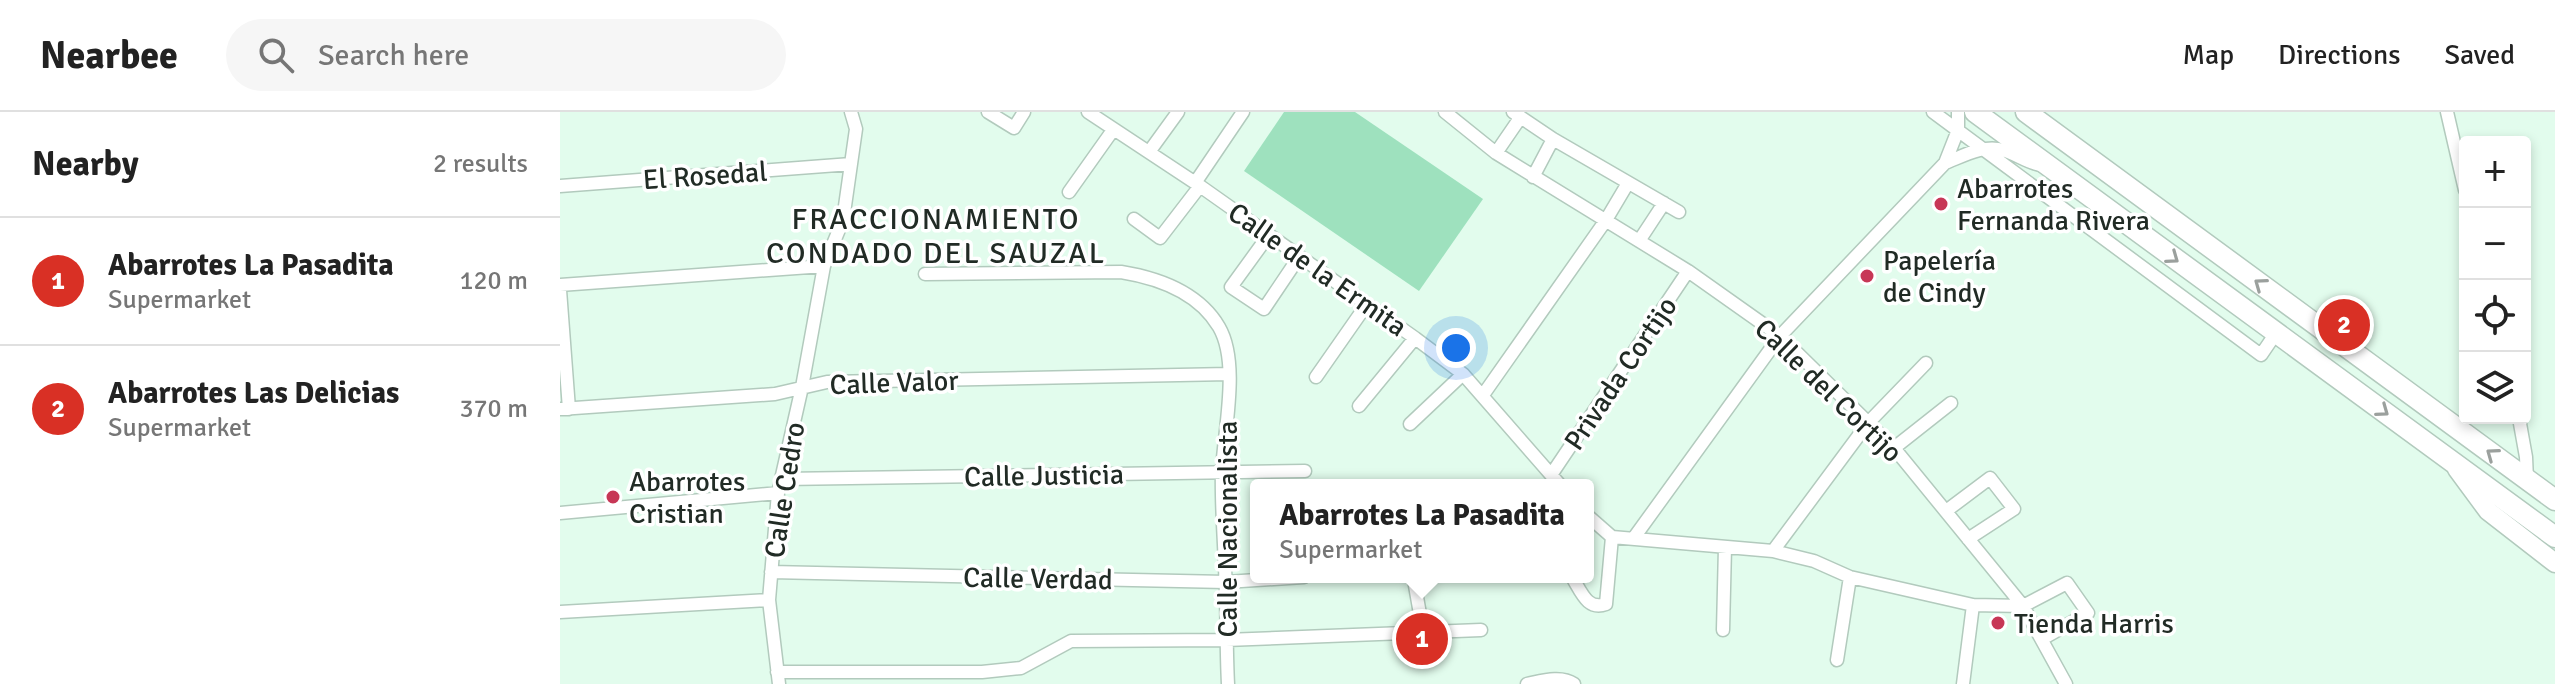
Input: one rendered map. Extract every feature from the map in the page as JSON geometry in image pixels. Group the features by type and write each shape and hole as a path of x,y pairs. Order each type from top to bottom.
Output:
{"main road":[{"path":"1975,112 2555,537"},
{"path":"2026,112 2555,500"},
{"path":"2048,166 2066,142"},
{"path":"2276,333 2293,308"}],"street":[{"name":"Calle Cedro","path":"778,678 769,600 778,493 802,387 824,266 843,220 856,129 851,112"},
{"path":"988,112 1014,128 1024,112"},
{"name":"Calle de la Ermita","path":"1088,112 1197,184 1463,374 1555,479"},
{"path":"1149,152 1178,112"},
{"path":"1134,219 1160,238 1243,112"},
{"name":"Calle del Cortijo","path":"1445,112 1496,153 1688,271 1780,336 1894,448 1946,511 2023,606 2066,684"},
{"path":"1933,112 2261,355 2276,333"},
{"path":"1633,539 1780,336 1945,163 1958,130 1958,112"},
{"path":"2447,112 2459,164"},
{"path":"1496,153 1517,115 1679,212"},
{"path":"1069,192 1113,130"},
{"path":"1533,177 1553,139"},
{"path":"1945,163 1983,149 2002,149 2024,161 2048,166"},
{"name":"El Rosedal","path":"560,186 851,164"},
{"path":"1483,395 1606,220 1628,183"},
{"path":"1639,241 1664,203"},
{"path":"1268,236 1231,287 1264,309 1299,257"},
{"path":"2132,260 2148,239"},
{"path":"564,409 560,287 824,266"},
{"name":"Privada Cortijo","path":"1557,479 1688,271"},
{"name":"Calle Nacionalista","path":"925,274 1121,272 1146,276 1178,289 1208,312 1220,328 1227,345 1229,374 1222,472 1228,684"},
{"path":"2212,319 2228,298"},
{"path":"1316,377 1367,304"},
{"path":"1359,406 1415,338"},
{"path":"1773,551 1868,423 1926,363"},
{"name":"Calle Valor","path":"564,409 775,394 827,382 1229,374"},
{"path":"1410,424 1463,374"},
{"path":"1894,448 1951,403"},
{"path":"2520,424 2527,480"},
{"path":"2450,460 2488,511 2555,563"},
{"name":"Calle Justicia","path":"783,479 1305,471"},
{"path":"1946,511 1990,478 2014,509 1968,539"},
{"path":"560,513 778,493"},
{"path":"1594,521 1612,537 1773,551 1814,561 1850,577 1973,605 2023,606 2067,583 2088,613 2042,639"},
{"path":"1576,583 1590,605 1606,604 1612,537"},
{"path":"1723,630 1725,547"},
{"name":"Calle Verdad","path":"771,572 1250,580"},
{"path":"1837,660 1850,577"},
{"path":"1415,583 1423,631"},
{"path":"560,612 769,600"},
{"path":"1963,684 1973,605"},
{"path":"778,678 1021,668 1071,641 1226,640 1481,630"},
{"path":"1527,684 1549,680 1571,682"}],"green space":[{"path":"1284,112 1355,112 1483,199 1419,291 1244,171"}],"place":[{"name":"Abarrotes Fernanda Rivera","path":"1941,204"},
{"name":"Papelería de Cindy","path":"1867,276"},
{"name":"Abarrotes Las Delicias","path":"2344,325"},
{"name":"Abarrotes Cristian","path":"613,497"},
{"name":"Tienda Harris","path":"1998,623"},
{"name":"Abarrotes La Pasadita","path":"1422,639"}],"district":[{"name":"FRACCIONAMIENTO CONDADO DEL SAUZAL","path":"936,236"}]}
